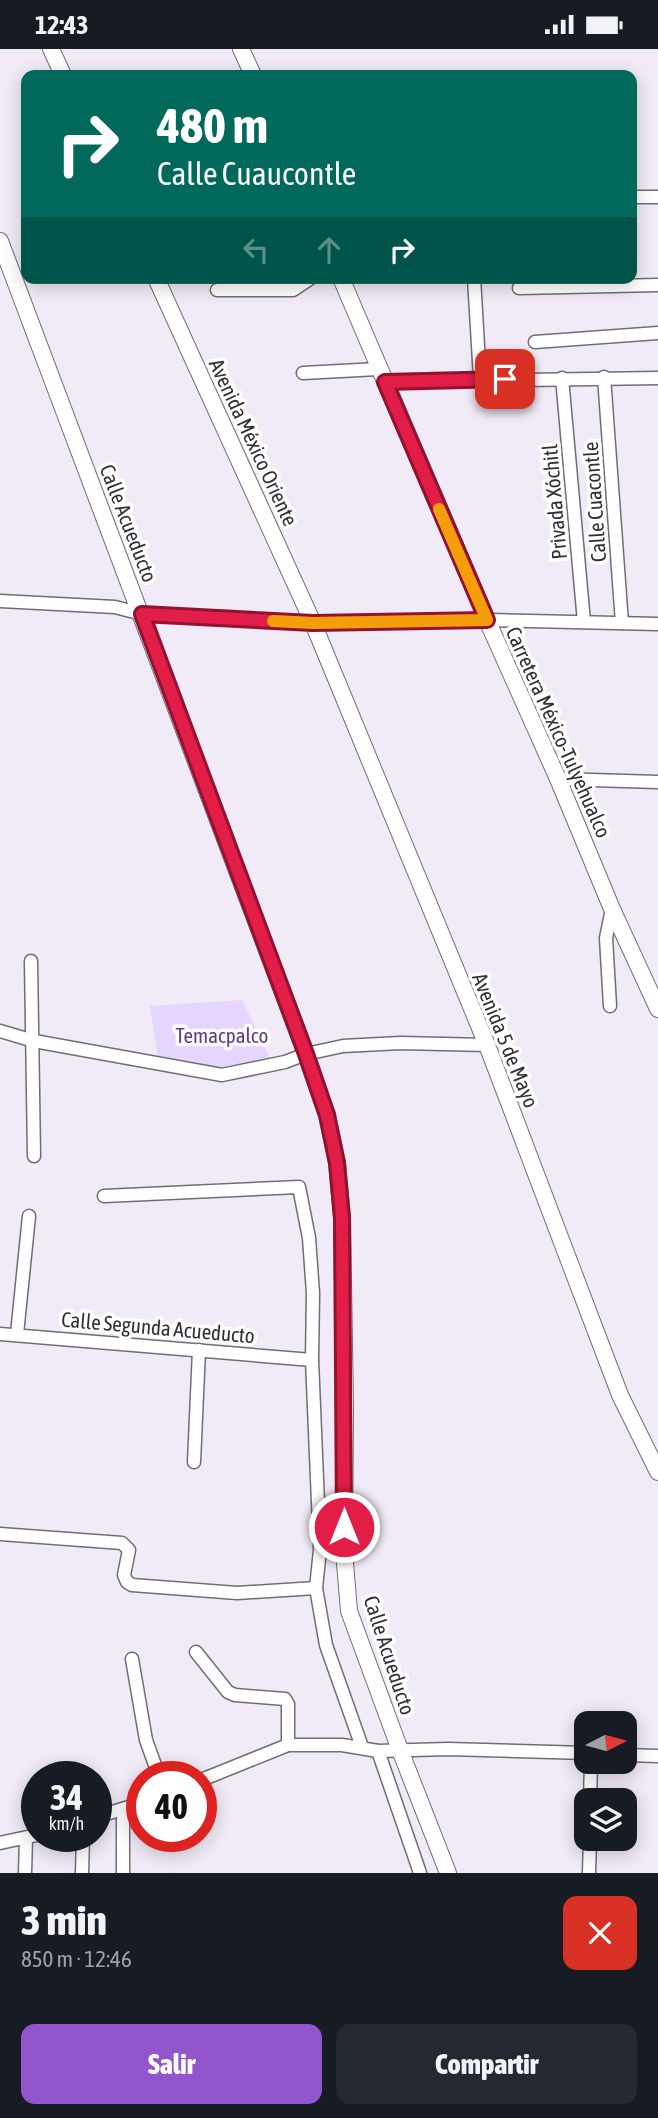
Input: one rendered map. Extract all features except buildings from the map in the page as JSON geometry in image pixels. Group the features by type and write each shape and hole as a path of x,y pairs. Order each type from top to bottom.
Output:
{"main road":[{"path":"51,49 62,70"},
{"path":"241,49 251,70"},
{"name":"Calle Acueducto","path":"0,241 306,1054 329,1127 337,1163 342,1218 344,1551 349,1611 400,1751 449,1873"},
{"name":"Avenida México Oriente","path":"159,284 313,623"},
{"name":"Carretera México-Tulyehualco","path":"343,284 612,909 658,1009"},
{"name":"Avenida 5 de Mayo","path":"313,623 486,1045 620,1395 658,1472"}],"street":[{"path":"637,197 658,197"},
{"path":"217,290 293,290 302,284"},
{"path":"474,284 480,379"},
{"path":"519,288 658,285"},
{"path":"535,342 658,334"},
{"path":"303,373 480,379 658,378"},
{"name":"Calle Cuacontle","path":"604,377 622,623"},
{"name":"Privada Xóchitl","path":"562,378 584,622"},
{"path":"0,601 116,607 142,614 313,623 487,620 658,624"},
{"path":"558,779 658,782"},
{"path":"610,1006 606,938 612,909"},
{"path":"31,961 34,1156"},
{"path":"0,1031 34,1041 222,1075 343,1046 401,1043 486,1045"},
{"path":"104,1196 299,1187 309,1237 313,1293 312,1360 320,1529 316,1588 326,1645 362,1747"},
{"path":"17,1334 29,1216"},
{"name":"Calle Segunda Acueducto","path":"0,1334 312,1360"},
{"path":"194,1462 199,1350"},
{"path":"0,1534 122,1543 129,1550 124,1575 132,1585 237,1593 316,1588"},
{"path":"197,1652 228,1692 235,1695 285,1699 288,1704 288,1745"},
{"path":"132,1659 146,1740 154,1761"},
{"path":"217,1774 288,1745 342,1745 378,1751 448,1749 574,1753"},
{"path":"378,1751 420,1873"},
{"path":"637,1755 658,1756"},
{"path":"112,1813 126,1808"},
{"path":"123,1809 123,1873"},
{"path":"0,1843 21,1839"},
{"path":"589,1873 590,1851"},
{"path":"25,1873 29,1852"},
{"path":"82,1873 83,1852"}],"green space":[{"name":"Temacpalco","path":"242,1000 270,1059 223,1069 158,1058 150,1006"}],"slow traffic":[{"path":"273,621 313,623 487,620 439,509"}],"route":[{"path":"344,1527 342,1218 337,1163 327,1115 142,614 313,623 487,620 385,382 505,379"}]}
